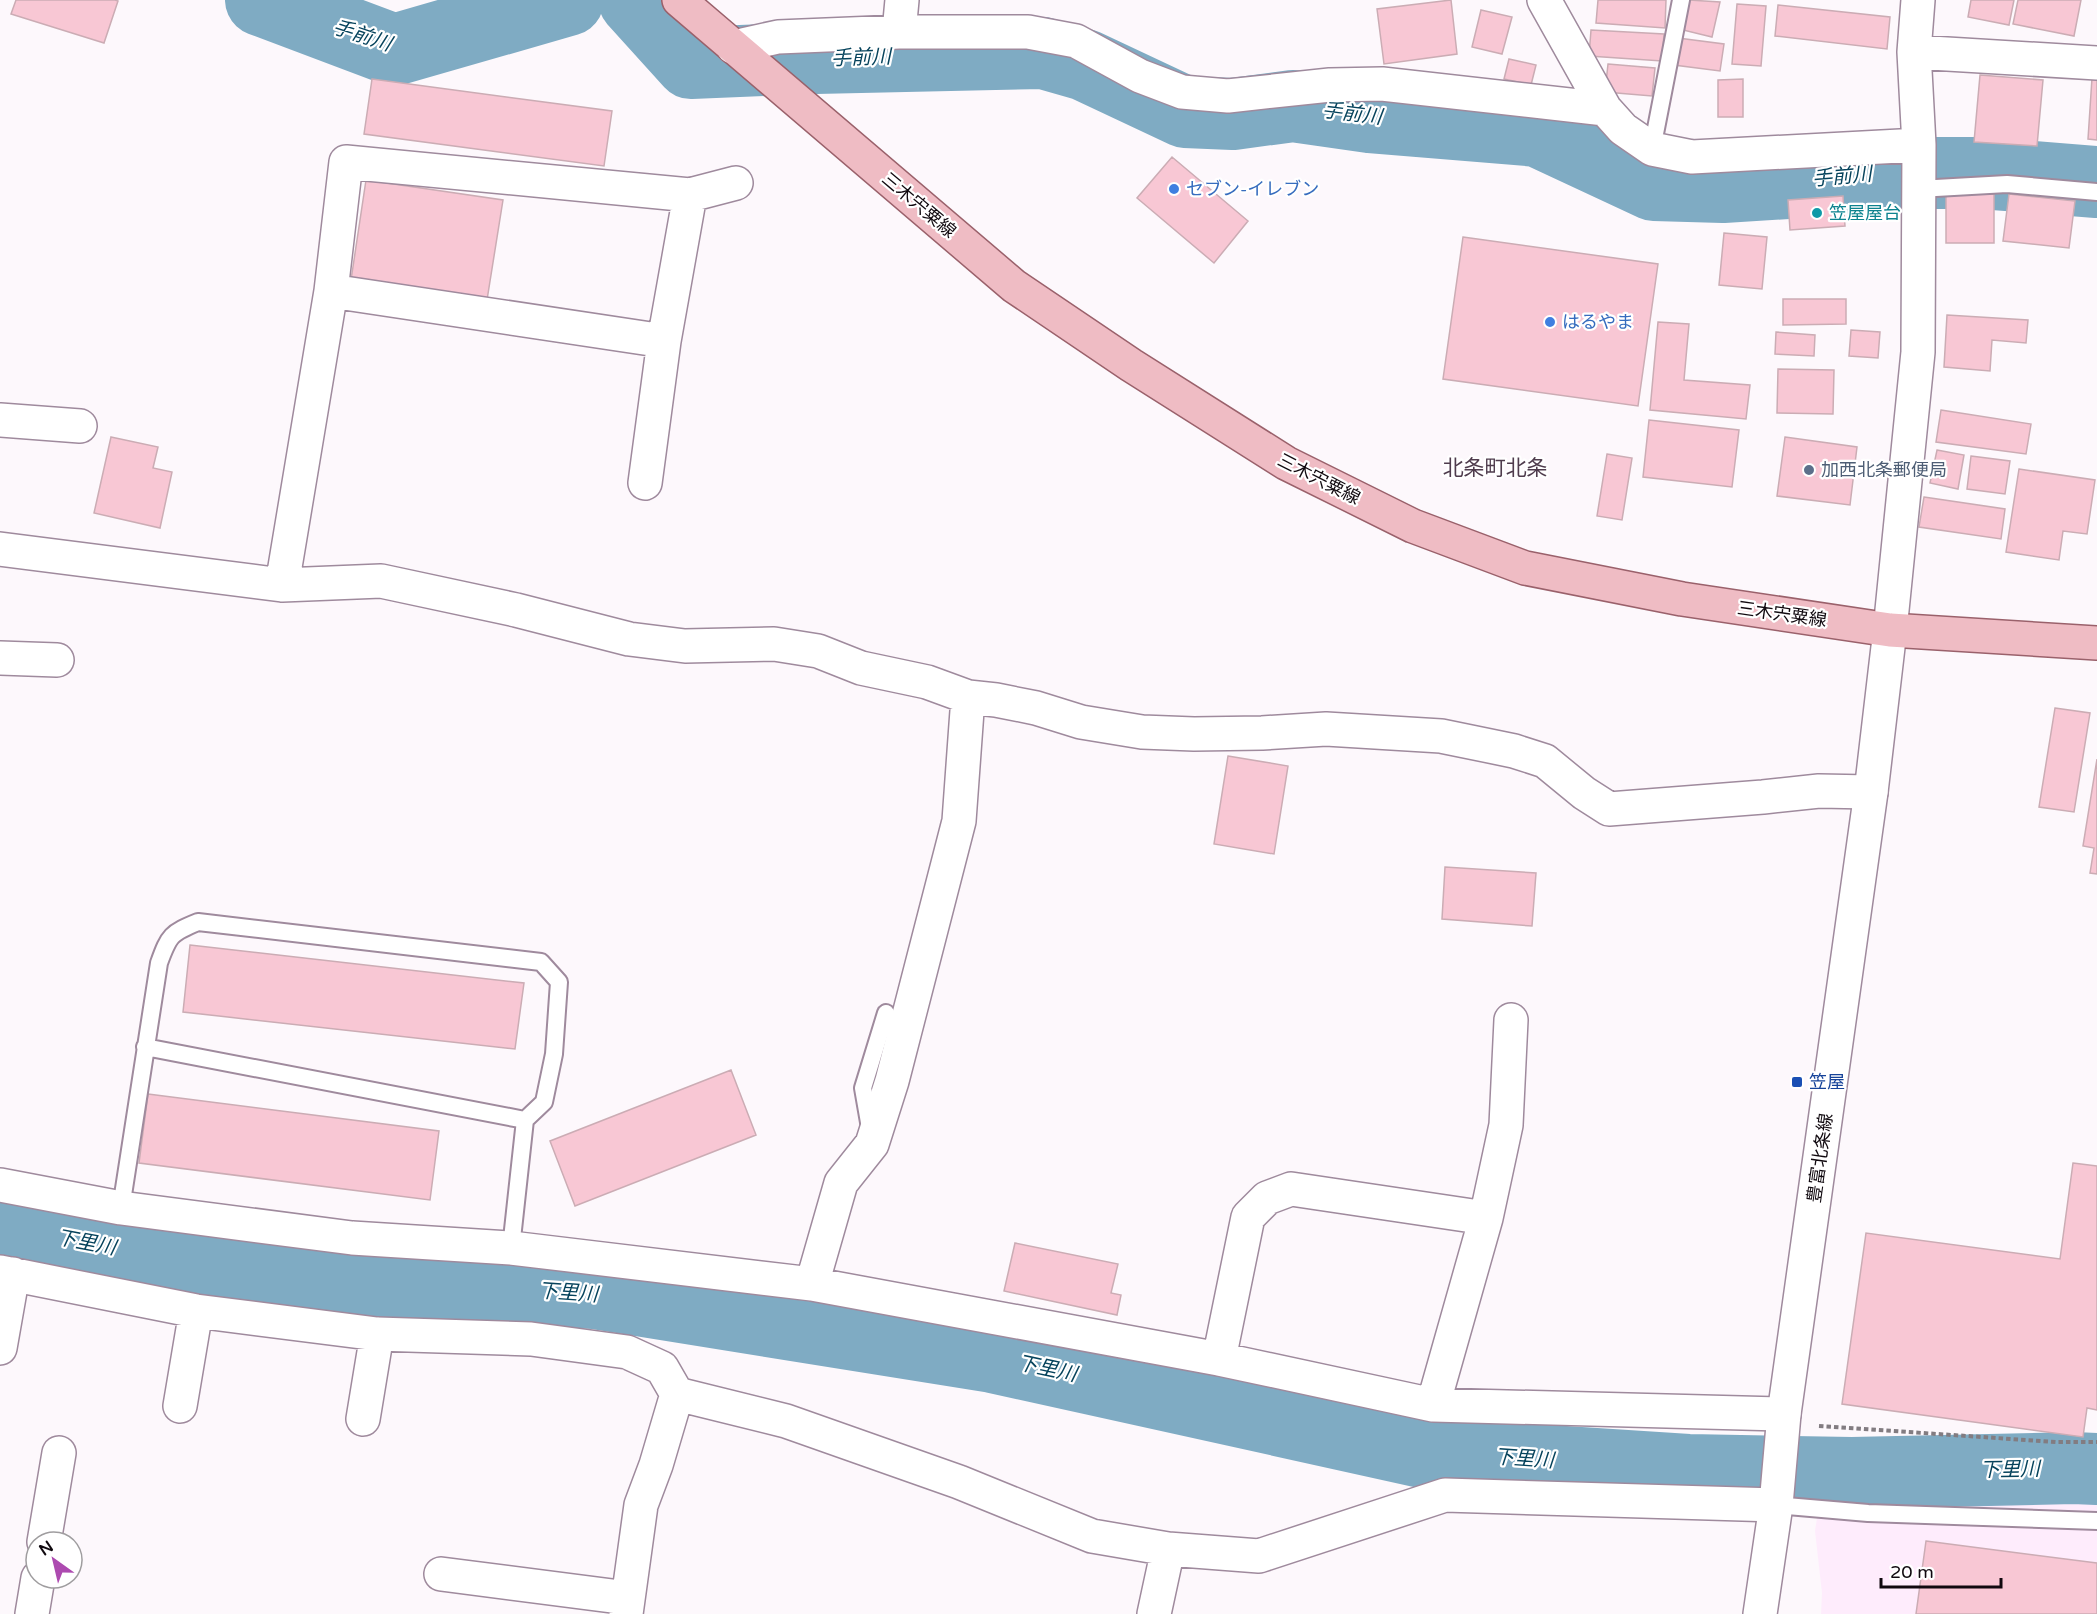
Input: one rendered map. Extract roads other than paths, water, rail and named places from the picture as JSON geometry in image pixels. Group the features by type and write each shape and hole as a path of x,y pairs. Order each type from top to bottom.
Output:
{"main road":[{"name":"三木宍粟線","path":"679,0 1014,286 1131,365 1286,463 1413,526 1525,568 1682,599 1890,630 2097,643"}],"street":[{"path":"1544,0 1605,109 1623,129 1652,149 1692,157 1918,145"},
{"name":"豊富北条線","path":"1760,1614 1871,792 1918,352 1918,145 1914,52 1918,0"},
{"path":"733,47 900,16 1028,32 1076,41 1140,76 1182,92 1228,96 1330,85 1382,84 1605,109"},
{"path":"1914,52 2097,63"},
{"path":"282,585 331,291 346,162 690,195 736,183"},
{"path":"645,483 664,341 690,195"},
{"path":"331,291 664,341"},
{"path":"0,420 80,426"},
{"path":"0,549 282,585 381,581 516,610 630,639 685,646 774,644 818,651 861,668 927,682 968,697 1036,708 1081,722 1142,732 1251,734 1326,729 1441,736 1514,751 1545,761 1584,793 1609,809 1819,791 1871,792"},
{"path":"0,658 57,660"},
{"path":"812,1284 841,1183 872,1144 892,1082 959,821 968,697"},
{"path":"1433,1405 1486,1218 1506,1125 1510,1020"},
{"path":"0,1185 121,1208 352,1238 511,1248 812,1284 1219,1359 1433,1405 1784,1424"},
{"path":"1219,1359 1248,1217 1267,1198 1291,1189 1486,1218"},
{"path":"0,1348 6,1273 195,1311 377,1334 531,1339 627,1352 662,1368 677,1394 786,1422 959,1482 1092,1536 1168,1549 1259,1556 1445,1495 1776,1505"},
{"path":"180,1406 195,1311"},
{"path":"363,1419 377,1334"},
{"path":"441,1575 627,1606 641,1505 656,1465 677,1394"},
{"path":"46,1530 59,1453"},
{"path":"1154,1614 1168,1549"},
{"path":"32,1614 36,1590"}],"lane":[{"path":"1652,149 1681,0"},
{"path":"1918,189 2007,184 2097,192"},
{"path":"121,1208 159,963 167,941 177,931 198,922 541,962 559,982 555,1054 544,1102 525,1120 511,1248"},
{"path":"872,1144 863,1088 886,1013"},
{"path":"145,1047 525,1120"},
{"path":"1776,1505 1868,1512 2097,1521"}],"waterway":[{"name":"手前川","path":"261,0 394,50 568,0"},
{"name":"手前川","path":"634,0 691,63 1043,53 1085,65 1185,112 1233,114 1293,106 1370,117 1538,131 1654,185 1723,187 1891,173 1981,173 2097,182"},
{"name":"下里川","path":"0,1227 99,1244 221,1274 594,1293 993,1357 1427,1453 1688,1470 1852,1473 2097,1469"}],"place":[{"name":"セブン-イレブン","path":"1174,189"},
{"name":"笠屋屋台","path":"1817,213"},
{"name":"はるやま","path":"1550,322"},
{"name":"加西北条郵便局","path":"1809,470"},
{"name":"笠屋","path":"1797,1082"}],"district":[{"name":"北条町北条","path":"1495,468"}]}
